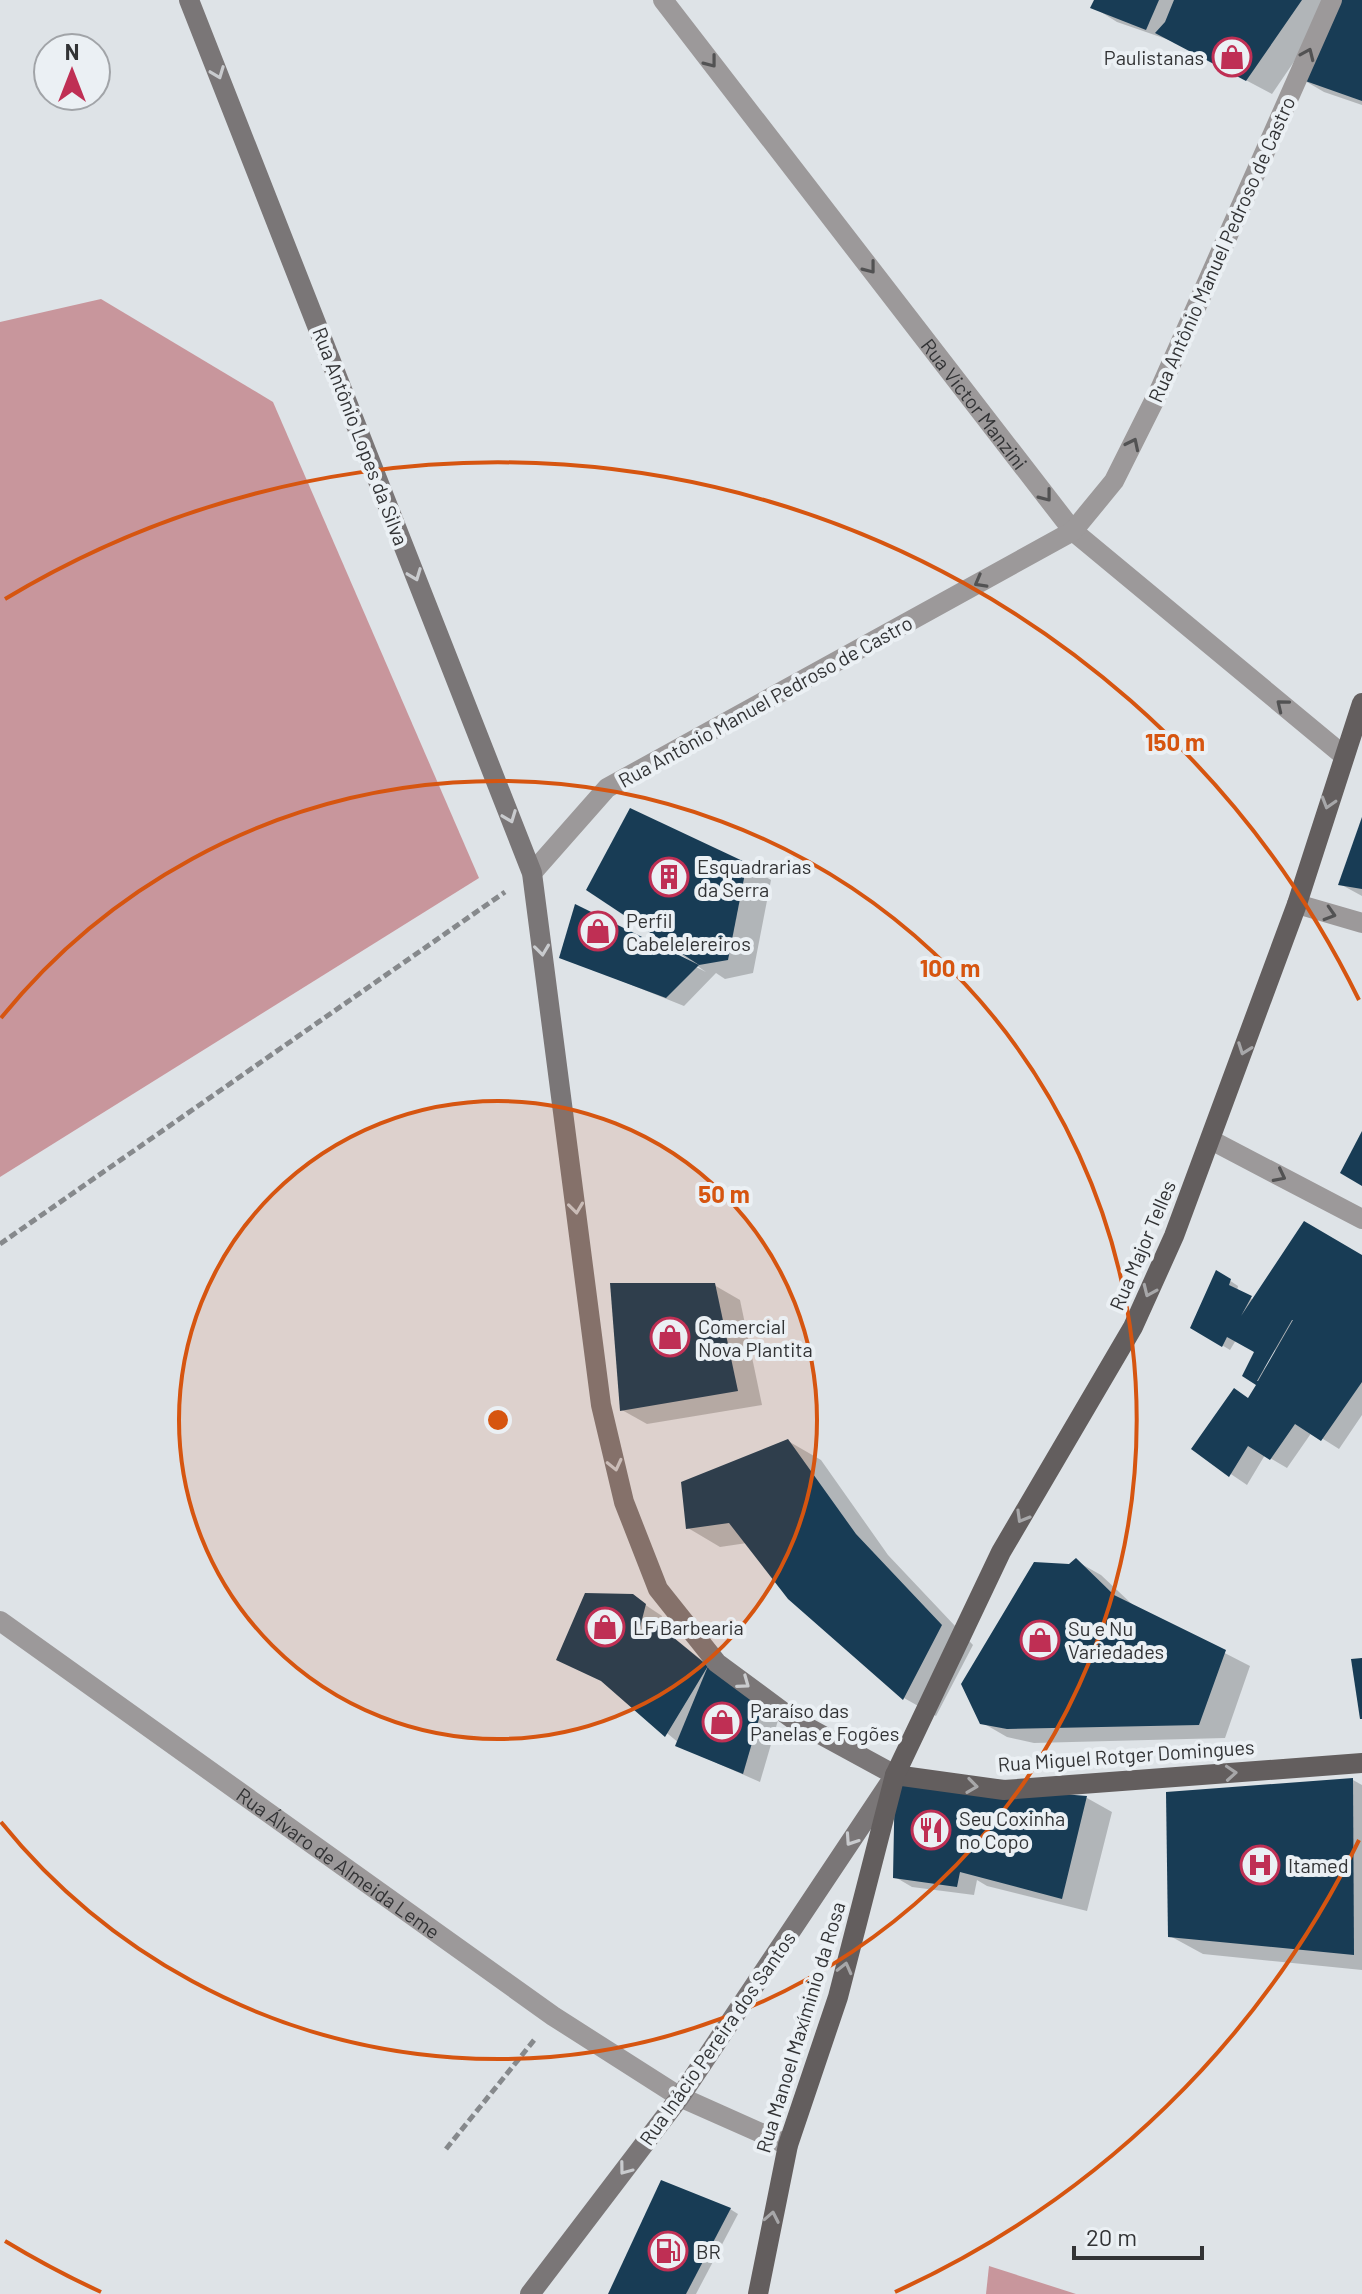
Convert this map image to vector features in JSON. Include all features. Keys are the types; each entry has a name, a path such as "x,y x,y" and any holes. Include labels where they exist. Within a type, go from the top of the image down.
{"main road":[{"name":"Rua Antônio Lopes da Silva","path":"189,0 532,873"},
{"name":"Rua Major Telles","path":"895,1775 1001,1552 1133,1327 1174,1236 1297,904 1362,703"},
{"path":"532,873 601,1405 624,1502 658,1589 717,1663 794,1720 895,1775"},
{"name":"Rua Miguel Rotger Domingues","path":"895,1775 1004,1790 1362,1763"},
{"name":"Rua Inácio Pereira dos Santos","path":"530,2294 680,2097 895,1775"},
{"name":"Rua Manoel Maxíminio da Rosa","path":"758,2294 788,2145 838,1997 895,1775"}],"street":[{"name":"Rua Victor Manzini","path":"663,0 1073,531 1343,755"},
{"name":"Rua Antônio Manuel Pedroso de Castro","path":"532,873 607,788 1073,531 1114,481 1160,389 1332,0"},
{"path":"1297,904 1362,923"},
{"path":"1211,1140 1362,1219"},
{"name":"Rua Álvaro de Almeida Leme","path":"0,1621 553,2016 680,2097 788,2145"}],"path":[{"path":"0,1244 532,873"},
{"path":"446,2149 553,2016"}],"shaded area":[{"path":"101,299 273,402 479,878 0,1177 0,322"},
{"path":"989,2266 1076,2294 986,2294"}],"building":[{"path":"1094,0 1159,0 1146,30 1090,8"},
{"name":"Paulistanas","path":"1174,0 1302,0 1246,81 1155,33 1165,22"},
{"path":"1340,0 1362,0 1362,101 1297,78"},
{"name":"Esquadrarias da Serra","path":"630,808 747,863 728,960 699,965 586,890"},
{"path":"1362,817 1362,889 1338,885"},
{"name":"Perfil Cabelelereiros","path":"575,904 699,965 666,998 559,958"},
{"path":"1362,1131 1362,1186 1340,1173"},
{"path":"1304,1221 1362,1255 1362,1382 1321,1441 1295,1424 1270,1460 1248,1446 1229,1477 1191,1449 1234,1388 1248,1398 1256,1385 1242,1376 1254,1352 1227,1337 1222,1347 1190,1328 1216,1270 1231,1279 1229,1285 1252,1296 1241,1316","holes":["1292,1320 1258,1381 1257,1381"]},
{"name":"Comercial Nova Plantita","path":"610,1283 715,1283 738,1391 620,1411"},
{"path":"788,1439 856,1534 942,1625 903,1700 788,1599 729,1523 686,1529 681,1482"},
{"path":"1076,1558 1114,1595 1226,1650 1199,1725 1007,1729 980,1724 961,1684 1034,1562 1069,1564"},
{"path":"585,1593 633,1594 646,1604 638,1635 651,1619 708,1666 665,1737 601,1681 556,1660"},
{"path":"1362,1658 1362,1719 1360,1719 1351,1659"},
{"name":"Paraíso das Panelas e Fogões","path":"708,1666 765,1698 743,1774 675,1746"},
{"path":"895,1775 975,1787 1087,1796 1062,1899 960,1872 957,1887 893,1878"},
{"name":"Itamed","path":"1353,1778 1354,1955 1168,1937 1166,1792"},
{"name":"BR","path":"661,2180 731,2208 686,2294 608,2294"}],"place":[{"name":"Paulistanas","path":"1232,57"},
{"name":"Esquadrarias da Serra","path":"669,877"},
{"name":"Perfil Cabelelereiros","path":"598,931"},
{"name":"Comercial Nova Plantita","path":"670,1337"},
{"name":"LF Barbearia","path":"605,1627"},
{"name":"Su e Nu Variedades","path":"1040,1640"},
{"name":"Paraíso das Panelas e Fogões","path":"722,1722"},
{"name":"Seu Coxinha no Copo","path":"931,1830"},
{"name":"Itamed","path":"1260,1865"},
{"name":"BR","path":"668,2251"}]}
